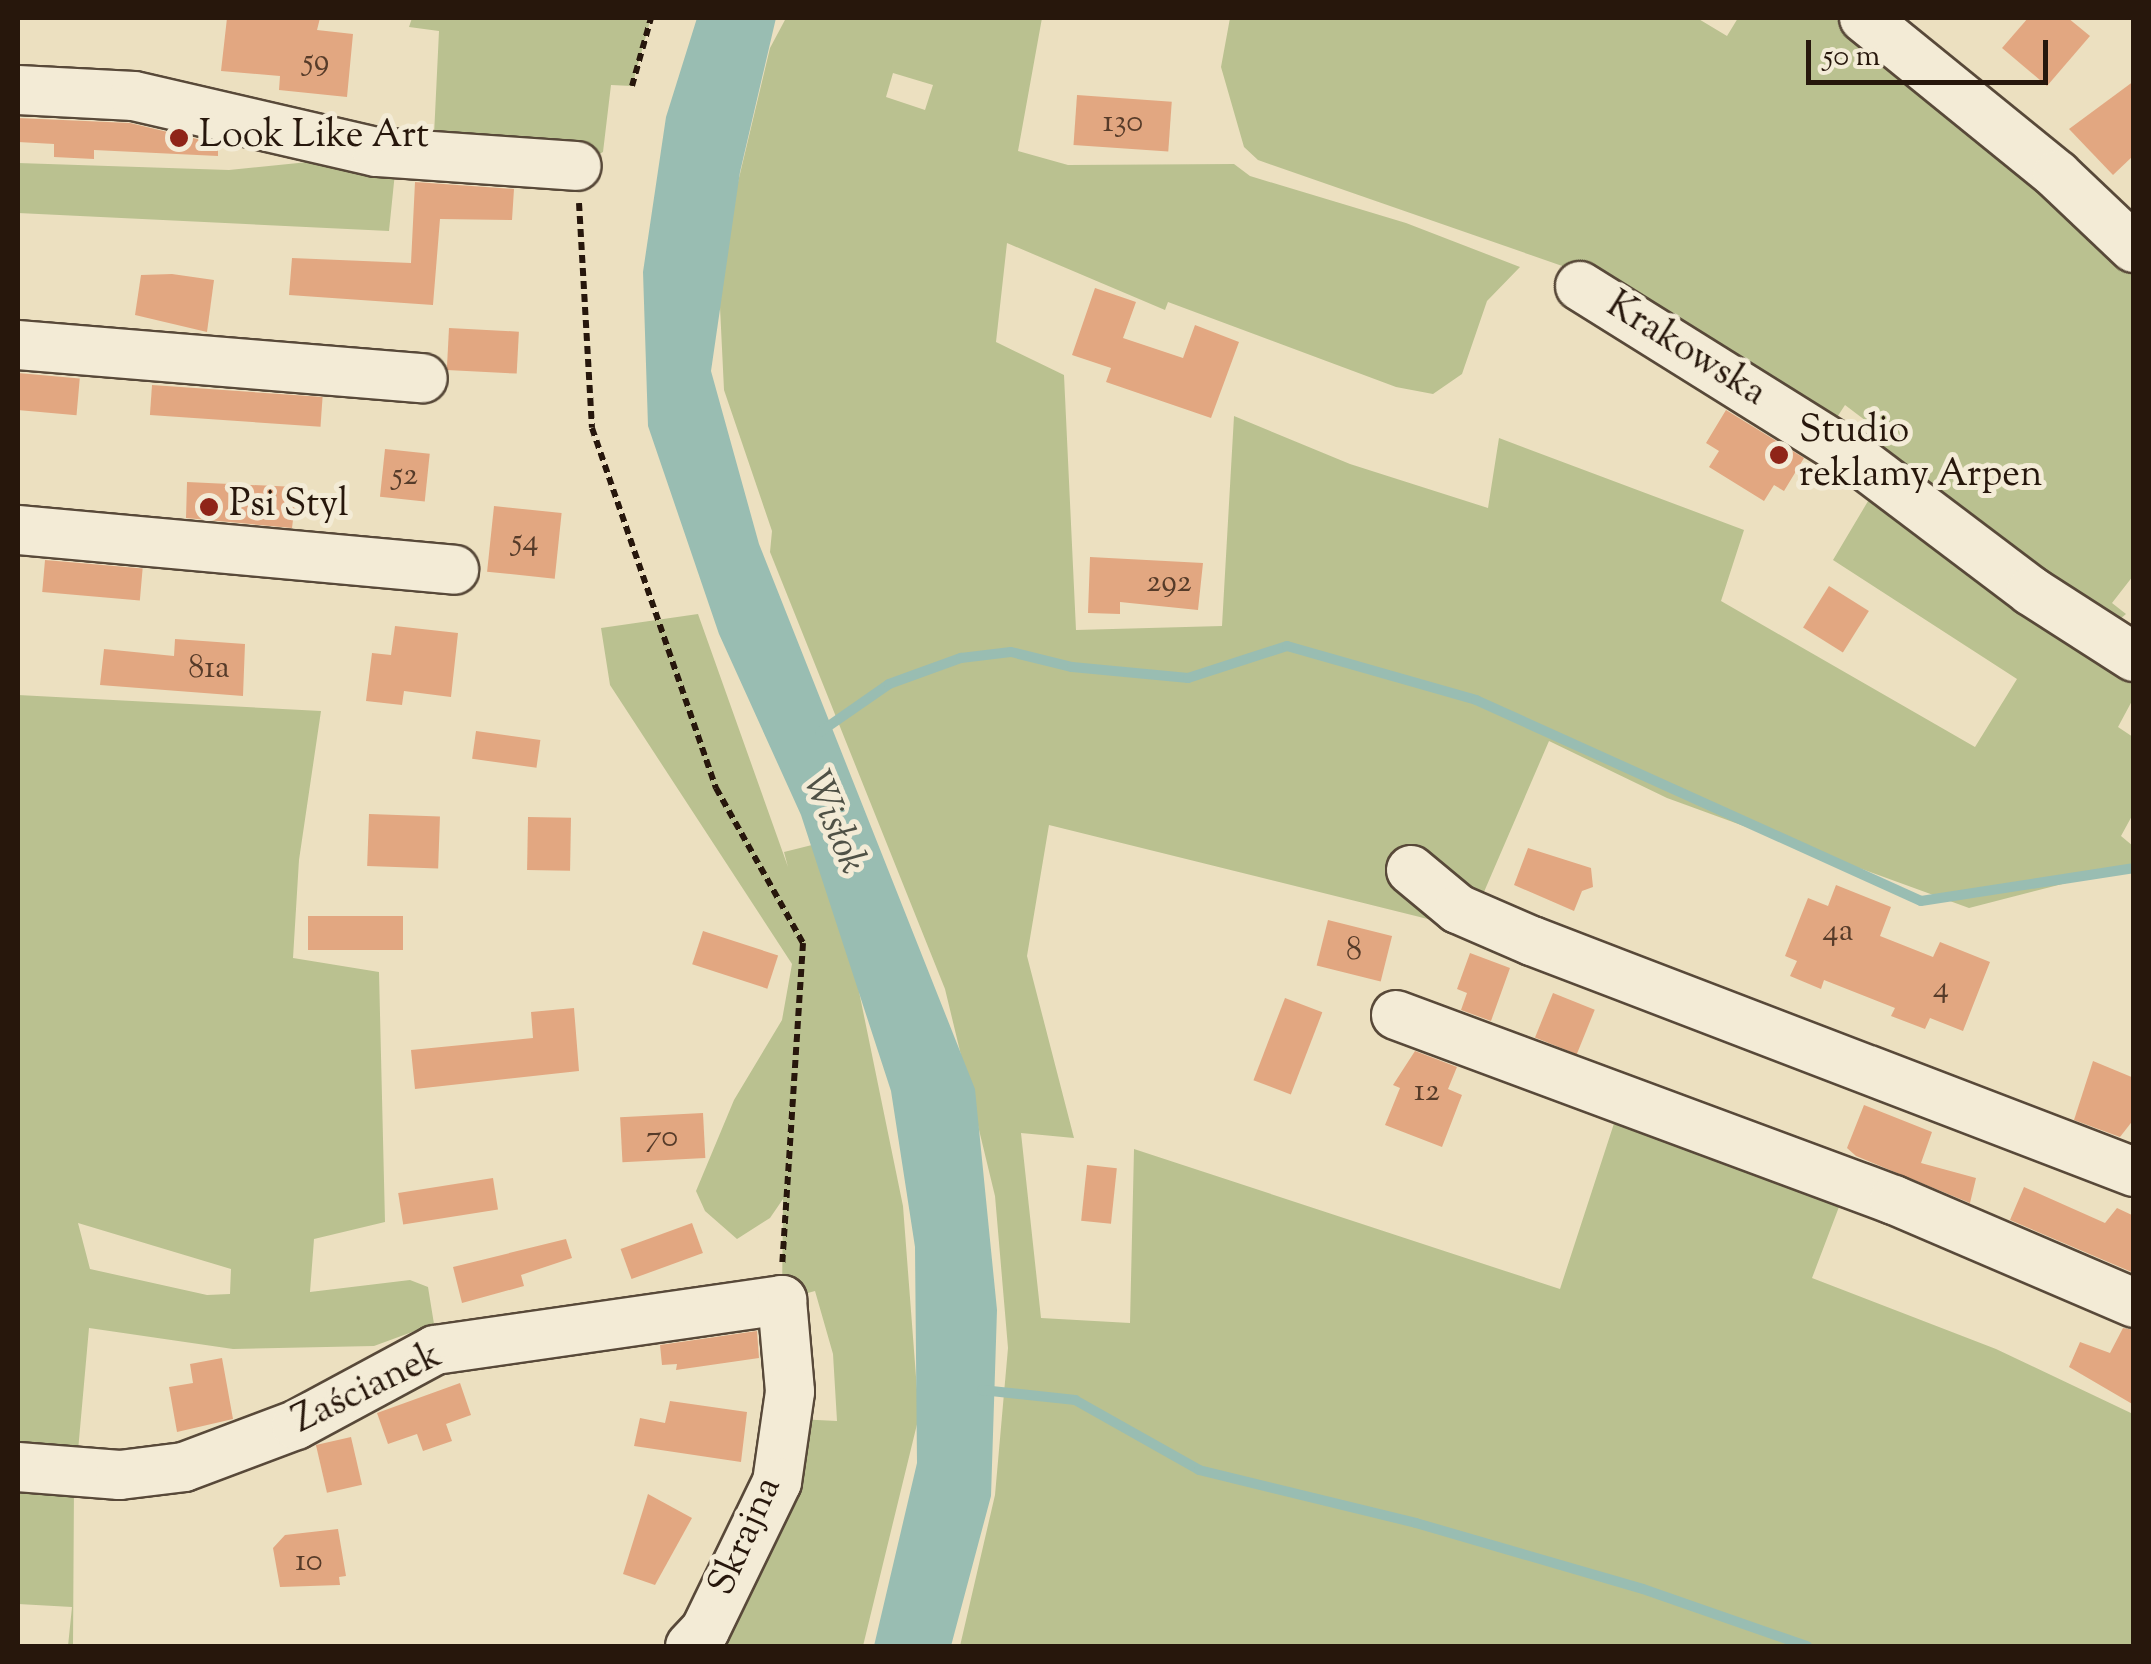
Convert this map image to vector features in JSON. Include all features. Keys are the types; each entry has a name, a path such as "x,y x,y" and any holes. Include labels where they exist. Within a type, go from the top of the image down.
{"street":[{"path":"1864,18 2057,175 2134,248"},
{"path":"18,90 134,96 377,152 577,166"},
{"name":"Krakowska","path":"1580,286 1854,458 2031,591 2134,657"},
{"path":"18,346 422,378"},
{"path":"18,530 454,570"},
{"path":"1412,870 1458,910 1532,942 2134,1172"},
{"path":"1396,1015 1894,1200 2134,1302"},
{"path":"1813,1069 2134,1192"},
{"name":"Zaścianek","path":"18,1466 120,1476 184,1467 296,1425 435,1350 782,1300"},
{"name":"Skrajna","path":"690,1646 705,1630 777,1482 790,1392 782,1300"}],"path":[{"path":"632,86 651,18"},
{"path":"577,166 592,428 716,788 803,942 783,1171 782,1300"}],"green space":[{"path":"412,18 651,18 632,86 611,85 603,152 577,166 433,156 439,31 409,27"},
{"path":"786,18 1042,18 1018,151 1068,165 1234,164 1250,176 1406,223 1520,267 1487,301 1462,374 1433,394 1396,387 1168,302 1165,310 1007,243 996,342 1064,375 1076,630 1222,626 1234,416 1350,464 1488,508 1499,438 1744,530 1721,601 1975,747 2017,679 1833,560 1877,486 2133,669 2133,699 2118,727 2133,737 2133,814 2121,836 2133,846 2133,866 1969,908 1667,798 1549,741 1468,929 1049,825 1027,956 1074,1138 1021,1133 1041,1318 1130,1323 1134,1149 1560,1289 1620,1105 1845,1191 1812,1278 1996,1349 2133,1414 2133,1646 960,1646 995,1495 1008,1348 995,1196 945,989 770,552 772,531 724,390 718,266 770,48","holes":["893,73 933,85 925,110 886,97"]},
{"path":"1230,18 1697,18 1727,36 1738,18 1850,18 2133,263 2133,576 2112,603 2126,614 2114,624 1866,446 1878,430 1845,405 1832,425 1568,268 1258,160 1244,147 1221,67"},
{"path":"397,153 389,231 18,213 18,163 229,170"},
{"path":"698,614 788,867 784,852 812,845 847,933 903,1206 919,1416 863,1646 698,1646 797,1419 837,1421 833,1354 815,1291 782,1300 783,1199 770,1218 737,1239 705,1211 696,1191 734,1100 782,1020 792,964 610,685 601,628"},
{"path":"18,695 321,711 299,860 293,958 379,972 385,1222 314,1239 310,1292 410,1280 428,1287 434,1324 374,1346 233,1349 89,1328 77,1462 18,1457","holes":["78,1223 231,1269 230,1294 207,1295 90,1269"]},
{"path":"18,1476 74,1487 73,1646 68,1646 72,1607 18,1604"}],"water":[{"name":"Wisłok","path":"697,18 776,18 740,172 711,371 759,544 975,1089 997,1310 991,1496 951,1646 874,1646 917,1463 915,1247 891,1091 801,815 719,634 648,426 643,272 666,117"}],"building":[{"path":"227,18 320,18 317,30 353,34 347,97 279,90 280,76 221,71"},
{"path":"2028,18 2068,18 2090,36 2047,86 2002,48"},
{"path":"2134,81 2134,155 2113,175 2069,129"},
{"path":"1077,95 1172,102 1168,152 1074,145"},
{"path":"18,118 130,123 218,144 218,156 94,150 94,159 54,157 54,144 18,142"},
{"path":"415,182 514,189 512,220 440,219 433,305 289,295 292,258 411,263"},
{"path":"172,274 214,280 207,332 135,315 141,275"},
{"path":"1095,288 1136,302 1123,338 1183,358 1195,325 1239,342 1211,418 1106,382 1111,368 1072,355"},
{"path":"449,328 519,332 517,374 447,370"},
{"path":"18,373 80,378 77,415 18,410"},
{"path":"152,385 323,397 320,427 150,415"},
{"path":"1726,410 1804,458 1784,491 1774,485 1764,501 1709,467 1719,451 1706,443"},
{"path":"385,449 430,454 425,501 380,497"},
{"path":"187,482 297,487 292,528 186,518"},
{"path":"494,506 562,513 555,579 487,572"},
{"path":"1090,557 1203,563 1198,610 1120,602 1120,614 1088,613"},
{"path":"45,560 143,569 140,600 42,592"},
{"path":"1829,586 1869,611 1843,652 1803,628"},
{"path":"395,626 458,633 451,697 404,691 402,705 366,701 372,653 391,655"},
{"path":"175,639 245,644 243,696 100,685 104,649 174,656"},
{"path":"476,731 540,740 536,768 472,759"},
{"path":"369,814 440,816 438,868 367,866"},
{"path":"528,817 571,818 570,871 527,870"},
{"path":"1528,848 1591,868 1593,887 1582,891 1574,911 1514,885"},
{"path":"1836,885 1891,907 1880,936 1933,957 1940,942 1990,962 1963,1031 1930,1018 1925,1029 1891,1016 1895,1008 1824,980 1821,989 1790,976 1797,961 1785,956 1808,898 1828,906"},
{"path":"308,916 403,916 403,950 308,950"},
{"path":"1328,920 1392,936 1381,982 1317,966"},
{"path":"703,931 778,955 767,989 692,964"},
{"path":"1470,953 1510,968 1491,1021 1461,1010 1467,993 1457,989"},
{"path":"1553,993 1595,1010 1577,1054 1535,1038"},
{"path":"1285,998 1322,1012 1291,1094 1253,1080"},
{"path":"574,1008 579,1071 415,1089 411,1050 533,1038 531,1012"},
{"path":"1415,1051 1457,1067 1448,1089 1462,1095 1442,1147 1385,1125 1400,1088 1393,1085"},
{"path":"2093,1061 2134,1078 2134,1119 2120,1137 2074,1120"},
{"path":"1864,1105 1932,1132 1921,1163 1976,1178 1970,1203 1856,1156 1847,1148"},
{"path":"703,1113 705,1158 622,1162 620,1117"},
{"path":"1087,1165 1117,1168 1111,1224 1081,1221"},
{"path":"493,1178 498,1210 403,1225 398,1193"},
{"path":"2024,1187 2105,1223 2117,1208 2134,1216 2134,1273 2010,1220"},
{"path":"692,1223 703,1253 632,1279 621,1249"},
{"path":"566,1239 572,1258 521,1275 524,1286 462,1303 453,1267"},
{"path":"2123,1328 2134,1330 2134,1405 2069,1367 2080,1342 2110,1353"},
{"path":"757,1331 759,1358 676,1370 677,1364 662,1365 660,1345"},
{"path":"222,1358 233,1419 177,1432 169,1387 193,1383 190,1364"},
{"path":"460,1383 471,1415 446,1424 452,1441 423,1451 417,1434 388,1444 377,1413"},
{"path":"670,1401 747,1412 741,1462 634,1446 640,1418 665,1423"},
{"path":"351,1437 362,1485 327,1493 316,1445"},
{"path":"648,1494 692,1518 655,1585 623,1574"},
{"path":"338,1529 346,1576 339,1577 340,1585 280,1587 273,1548 285,1535"}],"waterway":[{"path":"820,732 889,684 961,658 1011,652 1072,667 1188,678 1287,646 1476,700 1921,901 2134,868"},
{"path":"982,1390 1075,1400 1199,1470 1416,1523 1643,1589 1807,1646"}],"place":[{"name":"Look Like Art","path":"179,138"},
{"name":"Studio reklamy Arpen","path":"1779,455"},
{"name":"Psi Styl","path":"209,507"}]}
